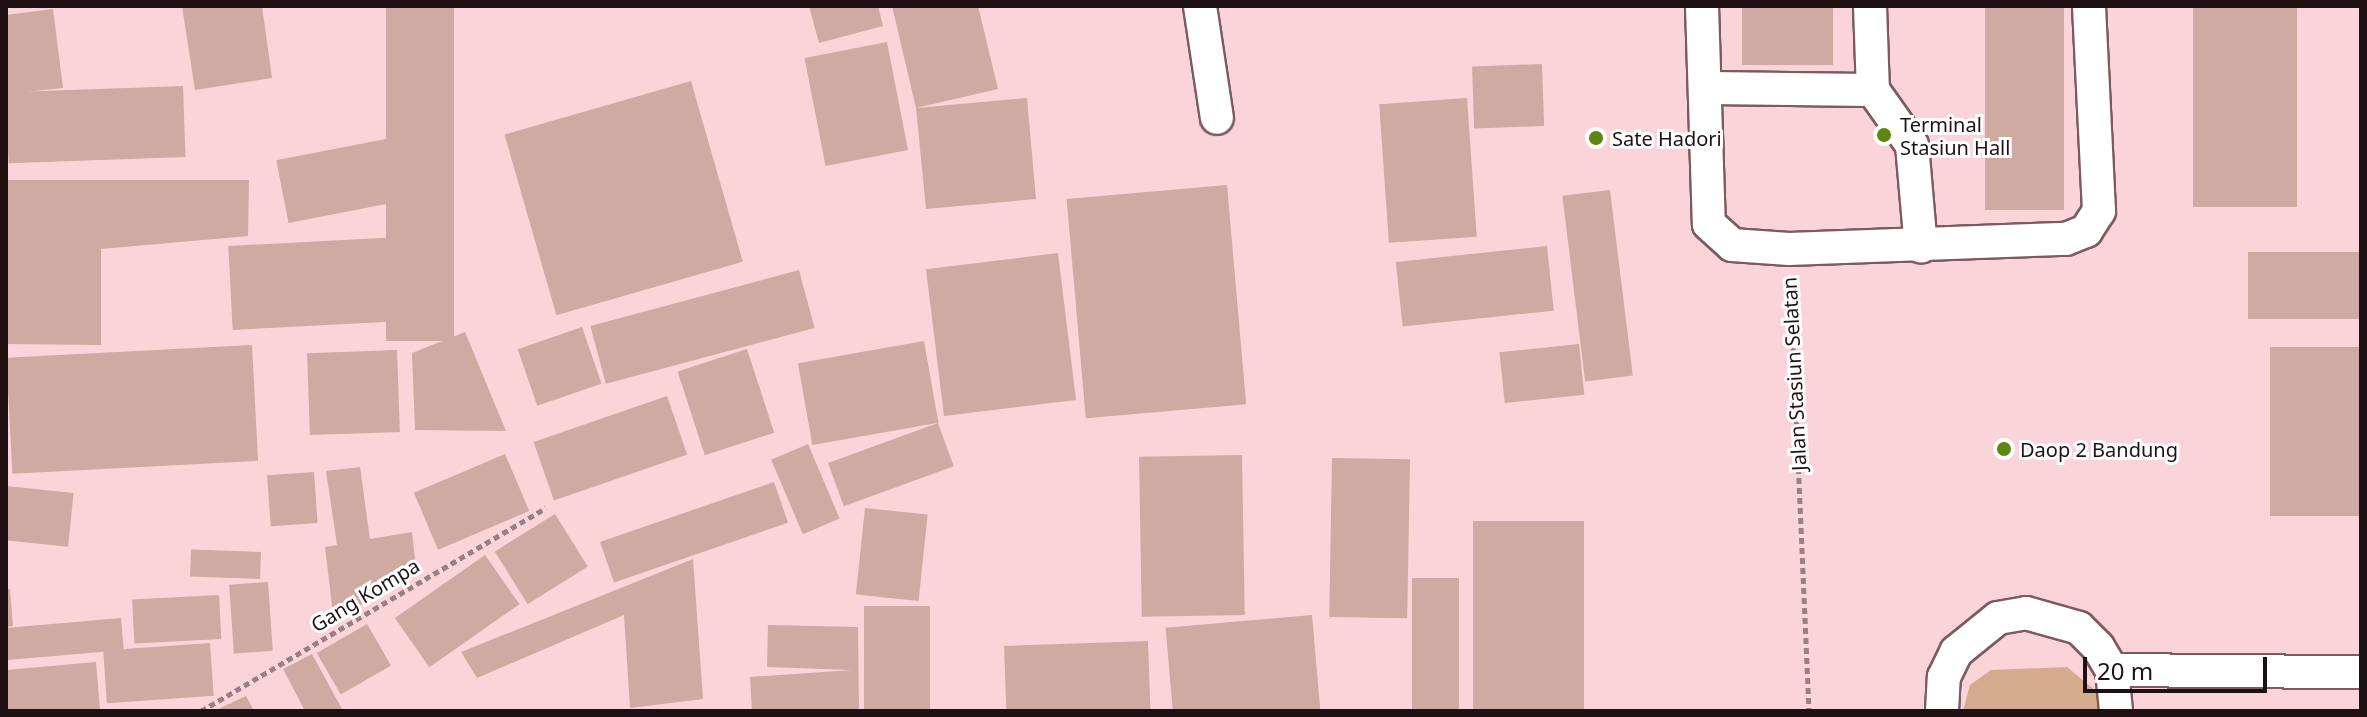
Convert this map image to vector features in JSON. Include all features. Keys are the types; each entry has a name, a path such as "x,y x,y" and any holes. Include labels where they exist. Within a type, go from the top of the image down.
{"lane":[{"path":"1200,6 1217,118"},
{"name":"Jalan Stasiun Selatan","path":"1702,6 1709,224 1732,245 1789,249"},
{"path":"1870,6 1873,90 1912,145 1921,247"},
{"path":"1789,249 1921,247 2066,239 2086,231 2099,211 2089,6"},
{"path":"1706,88 1873,90"},
{"path":"1942,711 1944,677 1956,652 1998,618 2053,616 2079,628 2112,670 2116,711"},
{"path":"2112,670 2361,672"}],"path":[{"name":"Jalan Stasiun Selatan","path":"1789,249 1809,711"},
{"name":"Gang Kompa","path":"201,711 546,508"}],"shaded area":[{"path":"2067,667 2096,691 2099,711 1963,711 1970,685 1991,670"}],"building":[{"path":"182,6 262,6 272,78 195,90"},
{"path":"386,6 454,6 454,341 386,341"},
{"path":"809,6 878,6 883,26 819,43"},
{"path":"892,6 978,6 998,89 916,108"},
{"path":"1742,6 1833,6 1833,65 1742,65"},
{"path":"1985,6 2064,6 2064,210 1985,210"},
{"path":"2193,6 2297,6 2297,207 2193,207"},
{"path":"53,9 63,88 6,94 6,15"},
{"path":"887,42 908,150 826,166 805,58"},
{"path":"1542,64 1544,126 1474,128 1472,66"},
{"path":"691,81 743,262 556,315 505,134"},
{"path":"183,86 185,157 9,163 6,92"},
{"path":"1027,98 1036,199 926,209 916,108"},
{"path":"1467,98 1477,237 1389,243 1379,104"},
{"path":"401,136 413,199 289,223 276,160"},
{"path":"6,180 249,180 248,236 101,249 101,345 6,344"},
{"path":"1227,185 1246,404 1086,418 1067,199"},
{"path":"1610,190 1633,376 1585,381 1562,196"},
{"path":"438,235 442,319 233,330 228,246"},
{"path":"1547,246 1554,311 1403,327 1396,262"},
{"path":"2248,252 2361,252 2361,319 2248,319"},
{"path":"1058,253 1076,400 944,416 926,269"},
{"path":"799,270 815,328 606,384 590,326"},
{"path":"582,327 602,384 537,406 518,349"},
{"path":"465,332 506,431 415,430 412,353"},
{"path":"924,341 938,423 812,445 798,363"},
{"path":"1579,344 1584,395 1505,403 1499,352"},
{"path":"252,345 258,461 12,474 6,358"},
{"path":"2270,347 2361,347 2361,516 2270,516"},
{"path":"747,349 774,433 705,455 678,372"},
{"path":"397,350 400,432 310,435 307,353"},
{"path":"667,396 687,455 554,501 534,442"},
{"path":"938,423 954,466 844,506 828,463"},
{"path":"808,444 840,519 803,534 771,460"},
{"path":"505,454 529,511 438,550 414,493"},
{"path":"1242,455 1245,615 1142,617 1139,457"},
{"path":"1332,458 1410,459 1407,618 1329,617"},
{"path":"360,467 370,539 412,532 416,569 334,622 325,547 337,545 326,471"},
{"path":"314,472 318,523 271,526 267,475"},
{"path":"774,482 788,523 614,583 600,542"},
{"path":"6,486 74,493 68,547 6,540"},
{"path":"865,508 928,515 919,601 856,595"},
{"path":"555,514 588,567 528,604 495,552"},
{"path":"1473,521 1584,521 1584,711 1473,711"},
{"path":"191,550 261,552 260,579 190,577"},
{"path":"485,555 519,604 429,667 395,618"},
{"path":"693,559 703,699 630,708 624,615 477,678 461,652"},
{"path":"1412,578 1459,578 1459,711 1412,711"},
{"path":"268,582 273,651 234,654 229,585"},
{"path":"10,589 13,626 6,627 6,590"},
{"path":"219,595 221,639 134,643 132,600"},
{"path":"864,606 930,606 930,710 864,710"},
{"path":"1312,615 1320,710 1173,711 1166,628"},
{"path":"121,618 124,650 8,660 6,628"},
{"path":"367,624 391,666 341,695 317,653"},
{"path":"768,625 858,627 859,711 752,711 750,677 852,670 767,667"},
{"path":"1148,641 1150,711 1006,711 1004,646"},
{"path":"210,643 214,696 107,703 103,650"},
{"path":"312,654 343,711 305,711 283,669"},
{"path":"96,662 100,709 6,711 6,670"},
{"path":"246,696 254,711 214,711"}],"place":[{"name":"Terminal Stasiun Hall","path":"1884,135"},
{"name":"Sate Hadori","path":"1596,138"},
{"name":"Daop 2 Bandung","path":"2004,449"}]}
